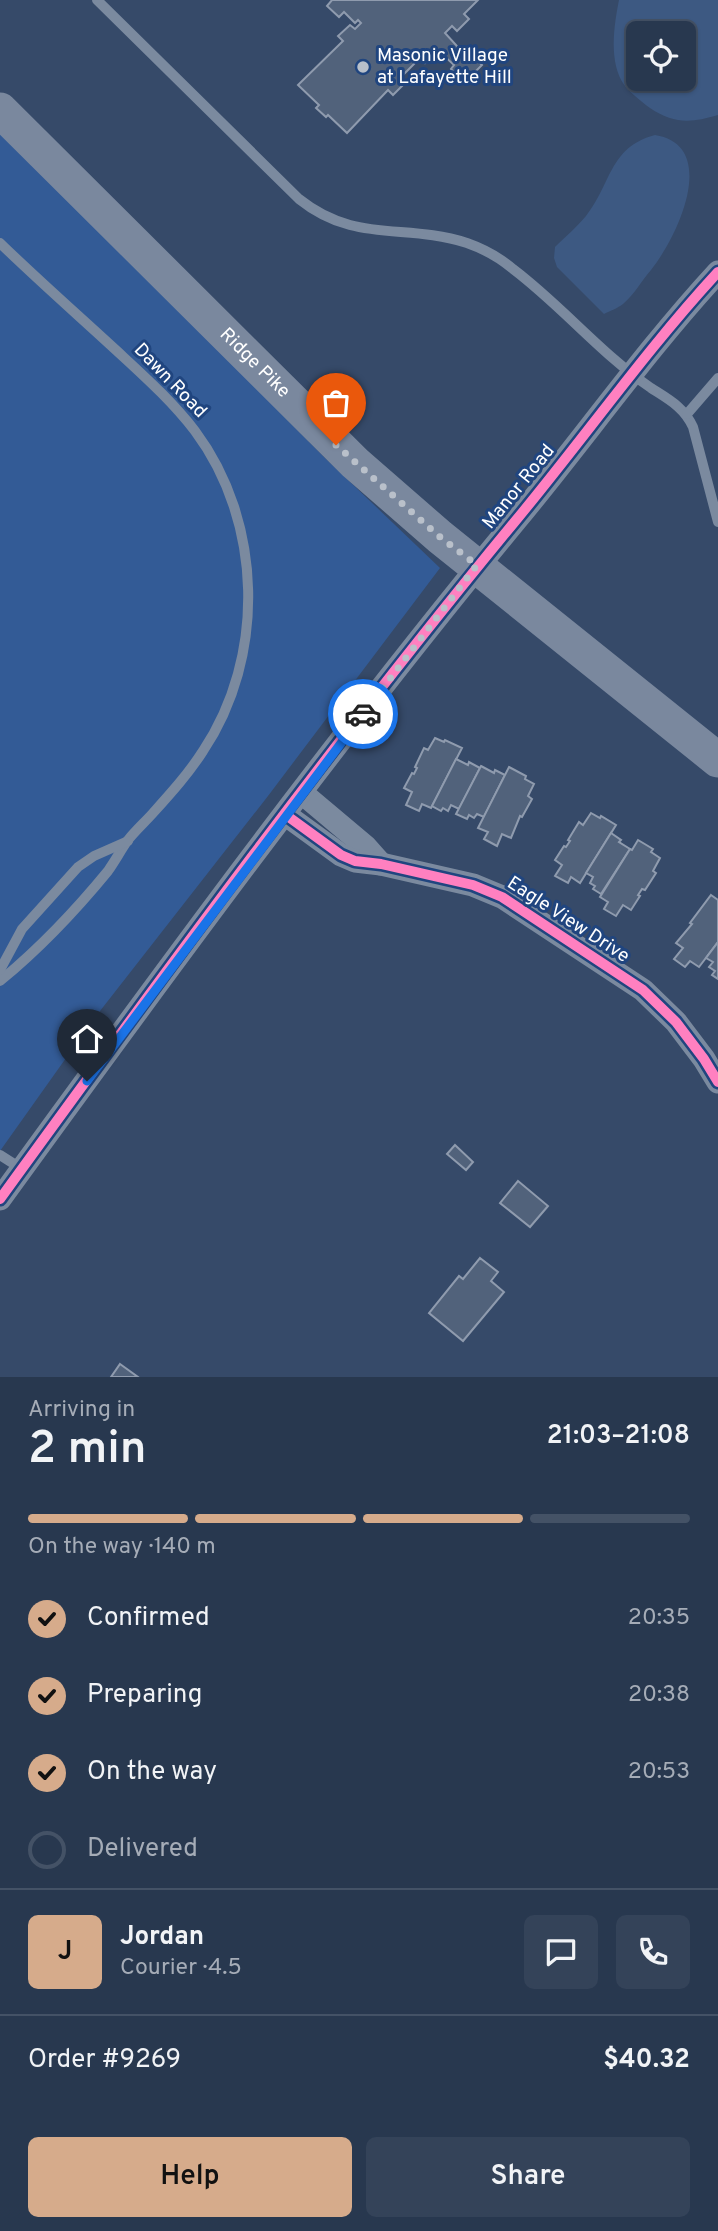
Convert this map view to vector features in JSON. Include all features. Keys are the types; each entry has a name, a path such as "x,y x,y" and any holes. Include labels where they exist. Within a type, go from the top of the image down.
{"main road":[{"name":"Ridge Pike","path":"0,110 355,463 440,537 718,760"}],"street":[{"name":"Manor Road","path":"0,1199 302,793 477,565 518,518 631,374 718,272"},
{"path":"302,793 365,846 381,864"},
{"name":"Eagle View Drive","path":"286,815 341,855 355,861 381,864 473,885 513,904 643,990 676,1022 718,1082"}],"lane":[{"path":"97,0 313,211 360,229 435,235 485,251 515,270 597,346 687,414 699,446 718,522"},
{"name":"Dawn Road","path":"0,243 160,391 196,432 224,482 240,532 248,586 246,635 236,681 205,748 177,787 128,841 96,885 41,944 0,981"},
{"path":"687,414 718,379"},
{"name":"Dawn Road","path":"0,970 22,929 78,867 94,856 128,841"},
{"path":"0,1155 22,1169"}],"shaded area":[{"path":"619,0 718,0 718,115 691,121 667,117 650,108 630,91 696,91 696,21 626,21 626,87 616,66 614,32"},
{"path":"0,128 324,457 440,568 268,796 93,1020 0,1151"},
{"path":"655,135 674,142 685,155 689,172 688,192 682,213 662,254 623,304 604,314 557,267 555,247 586,216 613,168 628,148"}],"building":[{"name":"Masonic Village at Lafayette Hill","path":"332,0 478,0 464,14 469,19 457,31 452,26 445,33 465,55 468,51 482,65 464,83 451,69 454,65 440,52 436,52 425,63 420,58 400,78 405,83 393,95 388,90 347,133 316,108 319,105 298,85 343,41 338,36 350,25 355,29 361,23 358,20 355,23 344,12 339,17 327,6"},
{"path":"435,738 462,748 431,808 422,804 419,811 406,805 412,792 404,788 417,768 415,767 424,748 428,750"},
{"path":"456,759 480,768 459,809 451,805 448,811 443,808 441,811 432,806"},
{"path":"481,766 505,775 484,817 477,814 474,818 469,815 467,819 456,814"},
{"path":"509,767 526,776 525,779 534,784 528,796 532,799 522,817 520,816 511,838 502,834 497,846 484,839 488,832 478,828"},
{"path":"591,813 616,825 580,883 571,877 568,883 555,876 562,865 555,860 570,841 568,840 579,822 583,825"},
{"path":"611,833 630,849 601,894 593,889 595,886 590,883 593,877 586,873"},
{"path":"638,840 653,849 651,852 660,858 653,871 656,873 645,890 642,889 631,910 623,905 616,916 604,909 608,902 600,897"},
{"path":"711,895 718,900 718,942 699,967 690,961 685,967 674,959 683,948 676,943"},
{"path":"718,942 718,979 712,975 715,971 709,967 713,962 706,958"},
{"path":"455,1145 473,1162 466,1170 447,1154"},
{"path":"518,1181 548,1206 530,1227 500,1203"},
{"path":"480,1258 498,1272 491,1281 504,1292 463,1341 429,1313 459,1276 463,1279"},
{"path":"120,1364 138,1377 111,1377"}],"cycle path":[{"path":"0,1199 189,941 383,685 641,363 718,272"},
{"path":"286,815 341,855 355,861 381,864 473,885 502,897 643,990 676,1022 718,1082"}],"way so far":[{"path":"336,445 440,537 477,565 363,714"}],"place":[{"name":"Masonic Village at Lafayette Hill","path":"363,67"}],"route":[{"path":"87,1081 363,714"}]}
